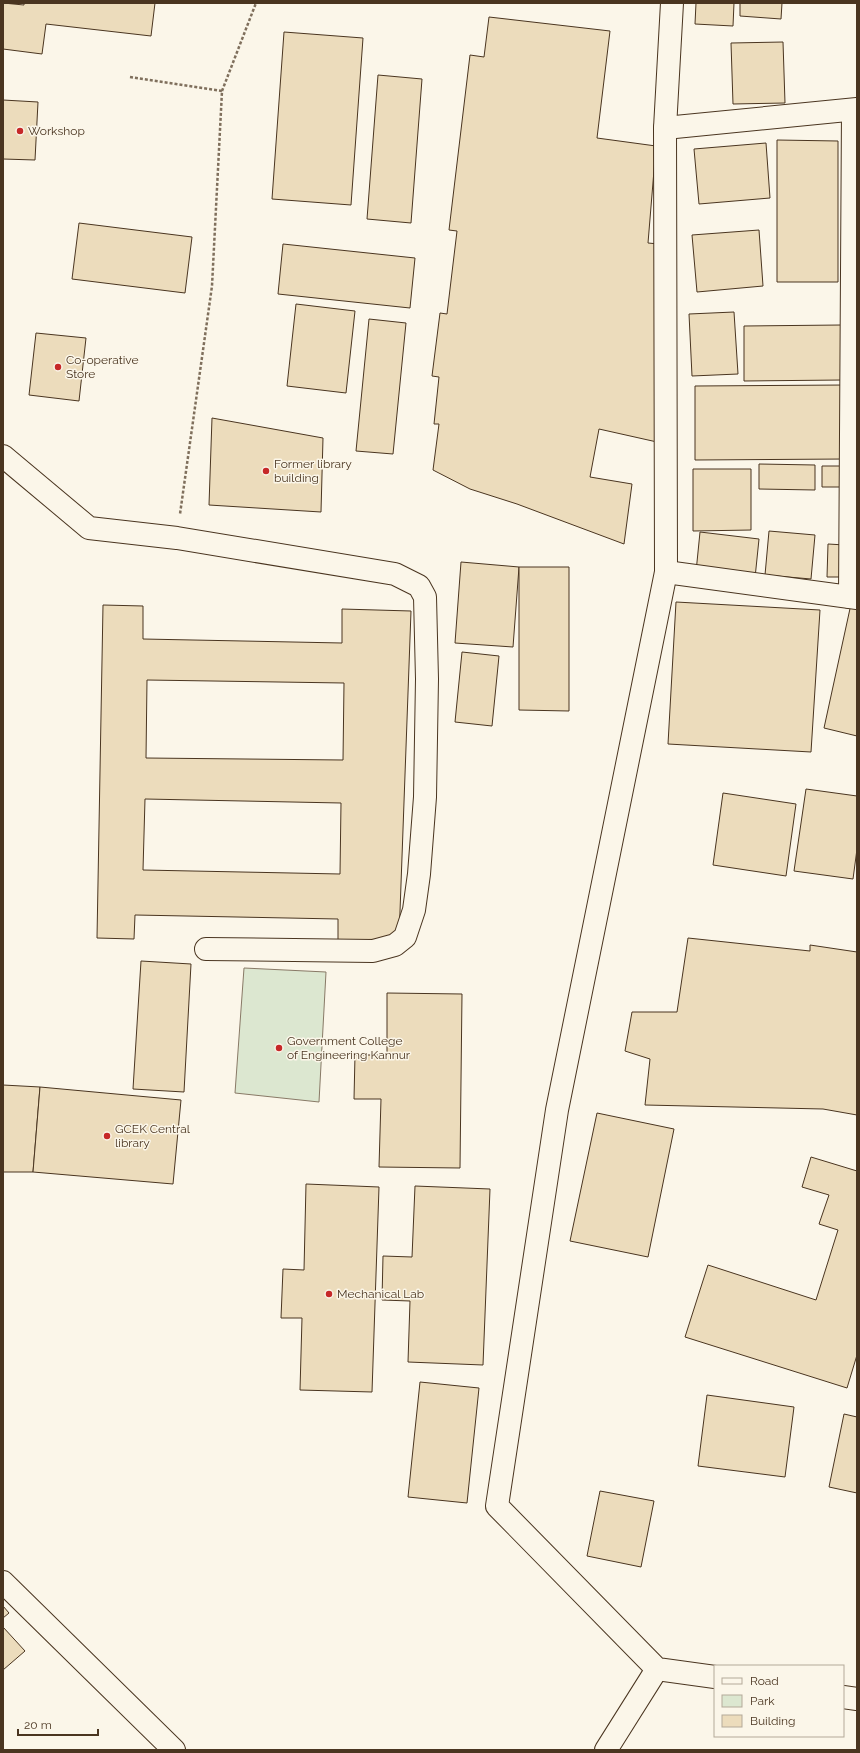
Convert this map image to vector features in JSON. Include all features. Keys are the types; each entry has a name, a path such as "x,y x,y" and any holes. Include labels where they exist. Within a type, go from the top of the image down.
{"street":[{"path":"672,3 665,128 666,572 557,1110 497,1506 657,1669 714,1677"},
{"path":"665,128 855,110 853,597 666,572"},
{"path":"3,456 89,528 177,538 395,574 419,586 425,597 427,679 425,797 414,910 405,937 395,945 373,951 206,949"},
{"path":"3,1582 174,1750"},
{"path":"606,1750 657,1669"},
{"path":"844,1697 857,1699"}],"path":[{"path":"177,538 212,286 222,91 256,3"},
{"path":"130,77 222,91"}],"green space":[{"path":"244,968 326,972 319,1102 235,1093"}],"building":[{"path":"3,3 24,5 24,3 155,3 151,36 46,24 42,54 3,49"},
{"path":"696,3 734,3 733,26 695,24"},
{"path":"740,3 782,3 781,19 740,16"},
{"path":"489,17 610,31 597,138 656,146 648,243 659,244 657,442 599,429 590,477 632,484 624,544 517,504 470,489 433,470 439,424 434,424 439,377 432,376 440,313 447,314 457,231 449,230 470,55 484,57"},
{"path":"284,32 363,38 351,205 272,199"},
{"path":"783,42 785,103 733,104 731,43"},
{"path":"378,75 422,79 411,223 367,219"},
{"name":"Workshop","path":"3,100 38,102 35,160 3,159"},
{"path":"777,140 838,141 838,282 777,282"},
{"path":"766,143 770,198 699,204 694,149"},
{"path":"79,223 192,237 185,293 72,279"},
{"path":"759,230 763,286 697,292 692,235"},
{"path":"283,244 415,258 410,308 278,294"},
{"path":"296,304 355,311 346,393 287,386"},
{"path":"734,312 738,374 692,376 689,314"},
{"path":"369,319 406,323 393,454 356,451"},
{"path":"841,325 842,380 744,381 744,326"},
{"name":"Co-operative Store","path":"36,333 86,338 79,401 29,395"},
{"path":"845,385 846,459 695,460 695,386"},
{"name":"Former library building","path":"212,418 323,438 321,512 209,505"},
{"path":"759,464 815,465 815,490 759,489"},
{"path":"822,466 846,466 845,487 822,487"},
{"path":"693,469 751,469 751,530 693,531"},
{"path":"769,531 815,535 811,579 765,575"},
{"path":"700,532 759,539 755,578 696,572"},
{"path":"828,544 845,545 843,577 827,577"},
{"path":"461,562 519,567 513,647 455,643"},
{"path":"519,567 569,567 569,711 519,710"},
{"path":"676,602 820,610 811,752 668,744"},
{"path":"851,604 857,605 857,736 824,728"},
{"path":"103,605 143,606 143,639 342,643 342,609 411,611 399,939 338,940 338,919 135,915 134,939 97,938","holes":["147,680 344,683 343,760 146,758","145,799 341,803 340,874 143,870"]},
{"path":"462,652 499,656 492,726 455,722"},
{"path":"806,789 857,796 857,849 853,879 794,871"},
{"path":"723,793 796,804 786,876 713,865"},
{"path":"688,938 810,951 810,945 857,952 857,1115 823,1109 645,1105 650,1059 625,1051 632,1012 677,1012"},
{"path":"141,961 191,964 184,1092 133,1089"},
{"path":"387,993 462,994 460,1168 379,1167 381,1099 354,1099 355,1055 387,1055"},
{"path":"3,1085 40,1087 33,1172 3,1172"},
{"name":"GCEK Central library","path":"40,1087 181,1100 173,1184 33,1172"},
{"path":"597,1113 674,1129 648,1257 570,1241"},
{"path":"811,1157 857,1171 857,1355 847,1388 685,1337 708,1265 816,1300 838,1230 819,1224 829,1195 802,1187"},
{"name":"Mechanical Lab","path":"306,1184 379,1187 372,1392 300,1390 302,1318 281,1318 283,1269 304,1270"},
{"name":"Mechanical Lab","path":"415,1186 490,1189 483,1365 408,1362 410,1301 382,1300 383,1256 412,1257"},
{"path":"420,1382 479,1388 467,1503 408,1497"},
{"path":"707,1395 794,1407 785,1477 698,1466"},
{"path":"844,1414 857,1417 857,1493 829,1487"},
{"path":"600,1491 654,1501 641,1567 587,1556"},
{"path":"3,1606 9,1613 3,1618"},
{"path":"3,1627 25,1651 3,1670"}],"place":[{"name":"Workshop","path":"20,131"},
{"name":"Co-operative Store","path":"58,367"},
{"name":"Former library building","path":"266,471"},
{"name":"Government College of Engineering Kannur","path":"279,1048"},
{"name":"GCEK Central library","path":"107,1136"},
{"name":"Mechanical Lab","path":"329,1294"}]}
